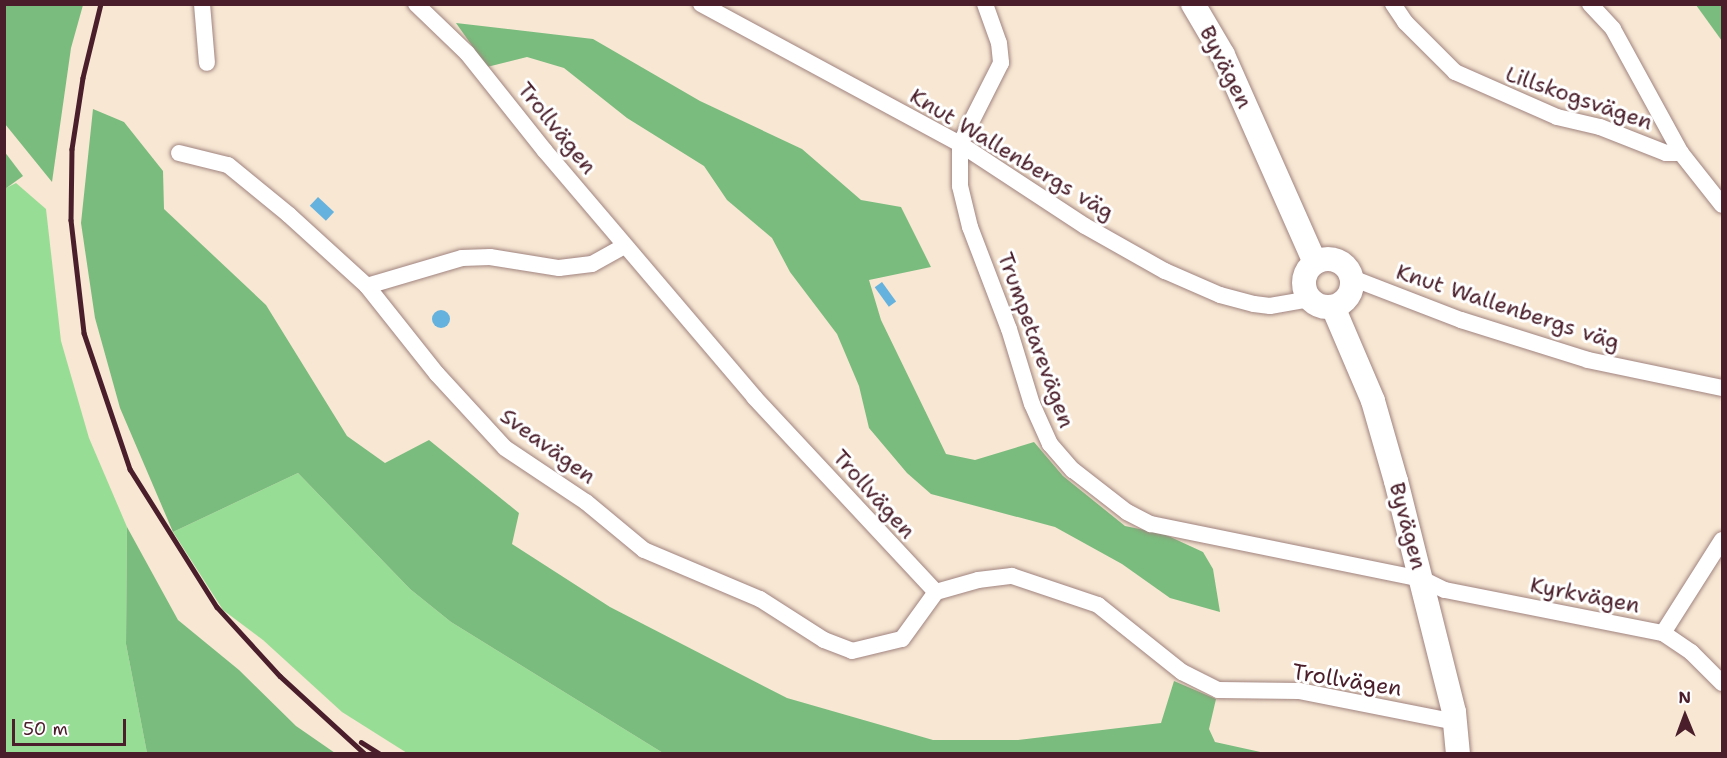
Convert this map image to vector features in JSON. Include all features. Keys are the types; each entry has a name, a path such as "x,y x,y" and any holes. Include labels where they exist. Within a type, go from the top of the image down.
{"street":[{"path":"202,4 207,63"},
{"name":"Trollvägen","path":"416,4 467,53 624,246 754,397 936,592 978,580 1012,576 1098,605 1182,672 1218,690 1299,691 1455,722"},
{"name":"Knut Wallenbergs väg","path":"701,4 960,144 1085,226 1165,271 1220,295 1254,304 1270,306 1309,298"},
{"name":"Trumpetarevägen","path":"986,4 999,43 1001,63 960,144 957,165 970,227 1009,329 1032,404 1050,444 1073,470 1127,512 1151,524 1422,579"},
{"name":"Byvägen","path":"1193,4 1223,55 1315,263"},
{"name":"Lillskogsvägen","path":"1393,4 1438,59 1489,90 1666,153 1681,153"},
{"path":"1590,4 1613,29 1681,153 1722,205"},
{"name":"Sveavägen","path":"179,153 228,165 367,286 437,374 505,448 586,502 644,550 760,599 824,640 852,651 902,639 936,592"},
{"path":"367,286 434,263 462,258 490,256 560,268 592,264 624,246"},
{"path":"1339,262 1352,278 1350,294 1333,307 1321,306 1309,298 1305,279 1315,263 1339,262"},
{"name":"Knut Wallenbergs väg","path":"1352,278 1461,320 1588,360 1722,388"},
{"name":"Byvägen","path":"1333,307 1373,401 1422,579 1455,722 1458,753"},
{"path":"1663,633 1722,540"},
{"name":"Kyrkvägen","path":"1422,579 1445,590 1663,633 1691,652 1722,683"}],"green space":[{"path":"4,5 83,5 71,48 52,182 5,124"},
{"path":"1696,5 1722,5 1722,41"},
{"path":"456,23 593,39 700,101 802,149 861,200 901,207 931,267 869,280 881,320 946,454 975,460 1034,442 1063,476 1125,526 1164,534 1203,552 1213,569 1220,612 1170,598 1122,564 1055,527 931,494 907,473 869,428 859,386 837,334 790,272 772,238 727,200 704,166 627,118 564,68 527,57 487,67"},
{"path":"93,109 124,122 163,171 164,209 266,305 347,436 385,463 429,440 519,513 512,544 610,607 787,698 933,740 1018,740 1161,723 1174,681 1216,699 1209,729 1215,742 1265,753 663,753 451,622 410,589 298,473 173,532 120,408 95,318 81,223"},
{"path":"4,151 23,176 5,189 4,189"},
{"path":"16,183 46,209 61,341 89,438 127,527 126,644 147,753 5,753 4,189"},
{"path":"298,473 410,589 451,622 663,753 407,753 342,712 263,640 223,610 173,532"},
{"path":"127,527 178,620 239,670 296,726 335,753 147,753 126,644"}],"water":[{"path":"318,197 334,212 326,221 310,206"},
{"path":"882,282 896,301 889,307 875,287"},
{"path":"441,310 447,313 450,319 447,325 441,328 435,325 432,319 435,313"}],"railway":[{"path":"101,4 83,78 72,149 71,220 84,333 130,469 217,607 280,676 365,754"},
{"path":"361,742 380,754"}]}
